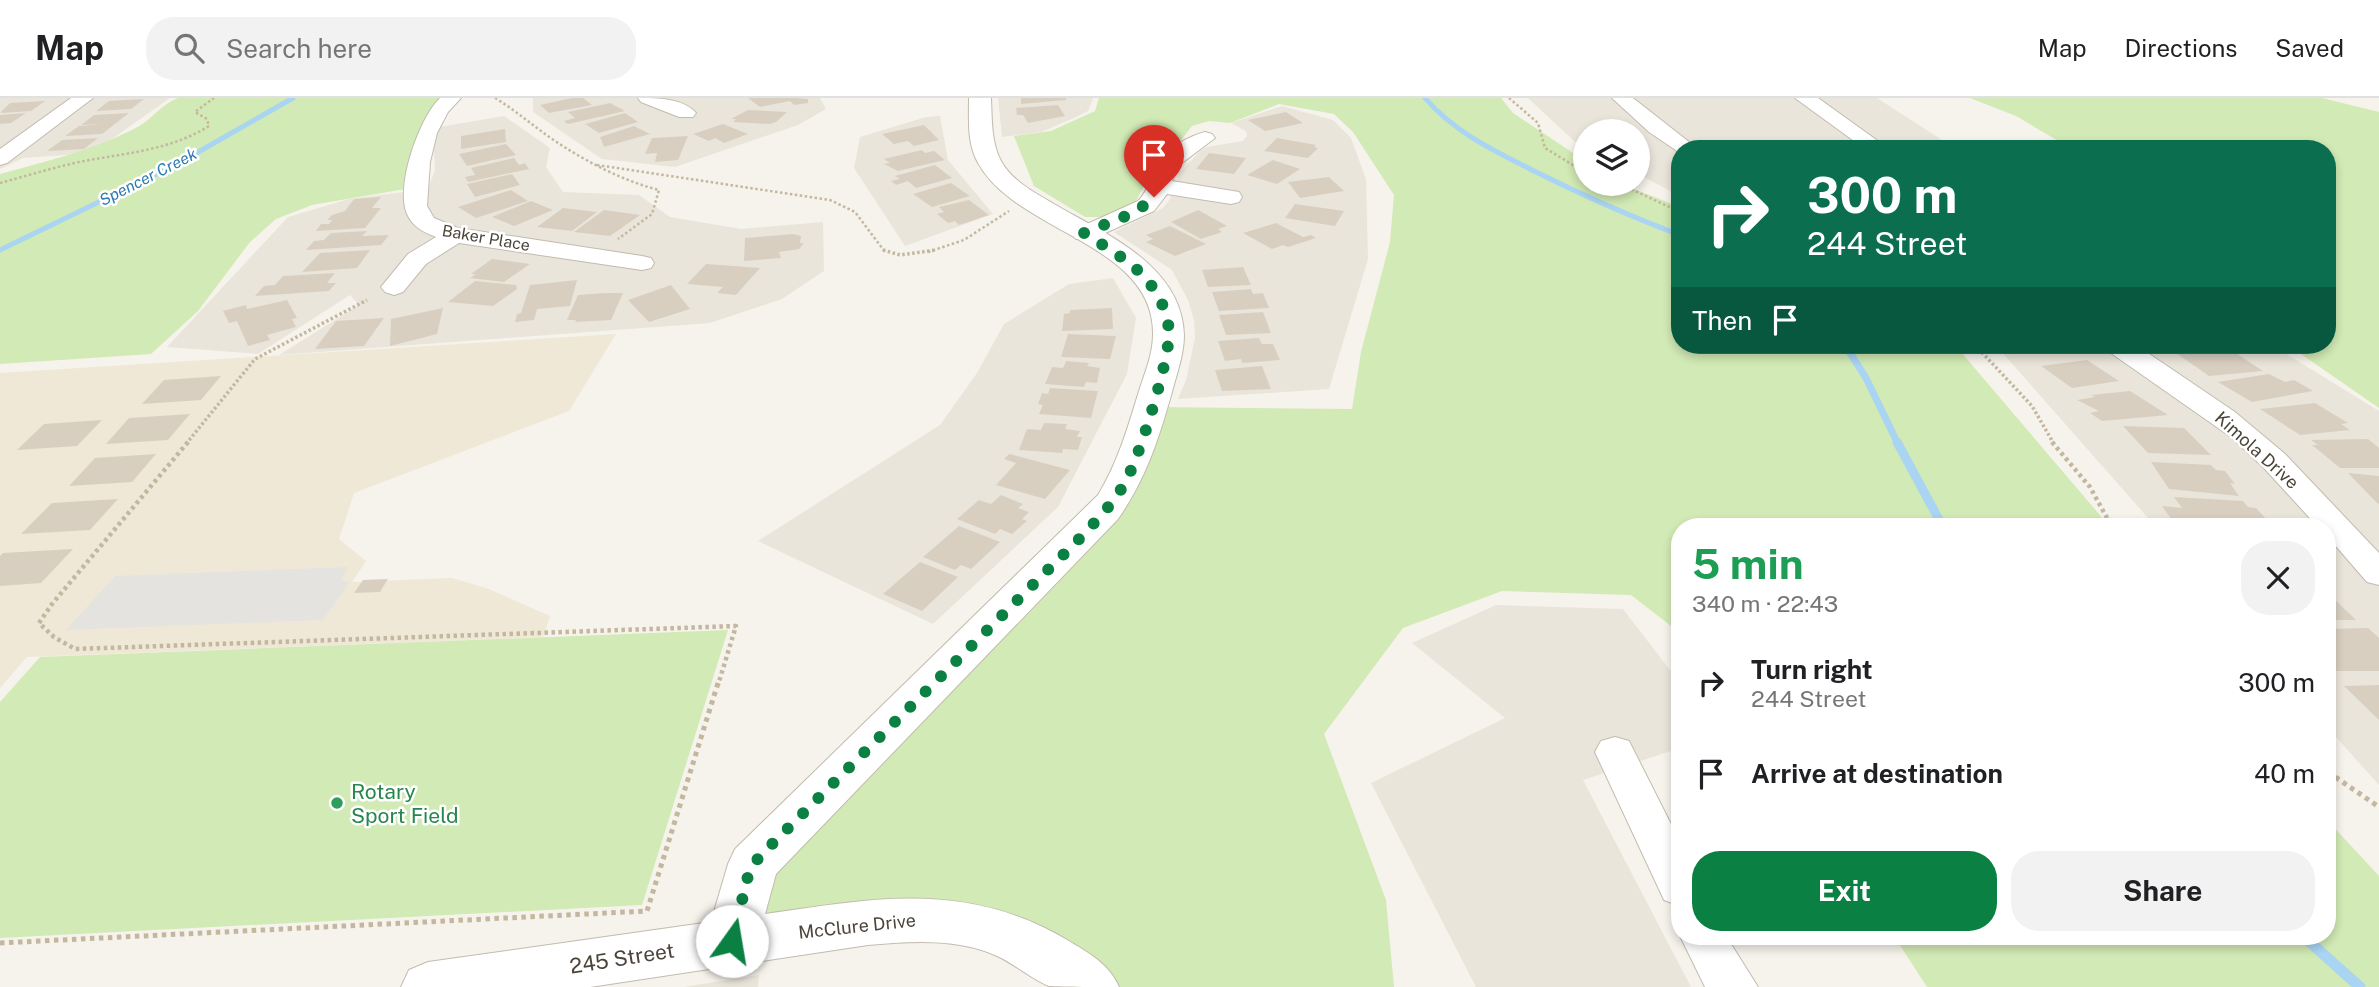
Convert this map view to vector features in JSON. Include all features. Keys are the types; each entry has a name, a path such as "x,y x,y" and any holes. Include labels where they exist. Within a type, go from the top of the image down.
{"street":[{"path":"0,159 83,98"},
{"name":"Baker Place","path":"451,98 440,108 428,126 416,206 418,216 426,224 455,235 642,263"},
{"path":"648,98 686,113"},
{"path":"732,941 749,872 759,857 1105,511 1125,482 1140,443 1163,364 1168,326 1162,302 1144,276 1125,259 1018,193 995,170 984,149 980,98"},
{"path":"1622,98 1674,140"},
{"path":"1805,98 1867,140"},
{"path":"1084,233 1146,206 1169,163 1184,150 1205,138"},
{"path":"1159,186 1231,197"},
{"path":"394,287 417,259 455,235"},
{"name":"Kimola Drive","path":"2131,354 2230,422 2257,444 2326,518"},
{"name":"Kimola Drive","path":"2336,528 2379,574"},
{"path":"1615,752 1671,868"},
{"name":"McClure Drive","path":"732,941 885,920 950,920 991,929 1031,945 1092,987"},
{"name":"245 Street","path":"428,987 732,941"},
{"path":"1708,945 1719,968 1734,987"}],"path":[{"path":"0,183 76,162 167,145 197,134 209,126 207,119 195,112 214,98"},
{"path":"495,98 525,116 564,147 597,165 659,190 652,214 613,243"},
{"path":"1509,98 1535,117 1544,129 1545,148 1573,165"},
{"path":"597,165 830,200 855,212 886,254 948,249 1012,209"},
{"path":"1641,196 1671,208"},
{"path":"0,943 647,911 736,625 75,649 54,637 39,623 255,359 367,300"},
{"path":"1983,354 2032,406 2051,441 2090,487 2107,518"},
{"path":"2336,777 2379,807"}],"shaded area":[{"path":"0,98 170,98 92,153 23,158 0,169"},
{"path":"533,98 820,98 826,109 798,125 675,167 602,159 533,112"},
{"path":"998,98 1093,98 1088,111 1074,118 1041,132 1002,137"},
{"path":"1528,98 1877,98 1942,140 1671,140 1671,191 1650,180 1650,119 1573,119 1573,140"},
{"path":"1282,106 1333,120 1351,138 1366,179 1368,259 1329,389 1178,399 1186,380 1195,338 1194,320 1188,300 1172,270 1114,232 1163,208 1170,199 1180,173 1200,151 1207,147 1243,141 1247,136 1246,131 1231,123"},
{"path":"504,116 550,148 546,167 563,192 639,195 670,217 741,229 823,222 824,271 782,299 710,323 279,355 359,305 350,295 258,354 167,347 288,217 349,199 428,189 435,170 433,128"},
{"path":"940,116 948,160 993,214 905,246 854,168 860,137 926,117"},
{"path":"1113,278 1136,318 1127,374 1058,507 933,624 758,541 940,425 977,373 1004,324 1069,284"},
{"path":"616,334 569,411 354,493 339,539 366,561 352,582 452,578 489,589 550,616 543,637 27,657 0,688 0,373"},
{"path":"2004,354 2287,354 2379,411 2379,785 2336,737 2336,518 2148,518"},
{"path":"348,567 341,580 350,582 323,620 66,630 115,576"},
{"path":"1496,605 1623,609 1671,671 1671,751 1583,780 1691,987 1476,987 1371,783 1505,718 1412,643"},
{"path":"759,975 758,987 683,987"}],"green space":[{"path":"178,98 451,98 445,102 417,187 312,205 276,219 250,242 198,311 151,354 0,364 0,174 102,143 140,126 166,104"},
{"path":"1099,98 1501,98 1513,113 1573,153 1573,196 1650,195 1671,203 1671,354 1963,354 2102,518 1671,518 1671,626 1631,595 1502,591 1403,628 1324,734 1386,900 1394,987 1092,987 1062,964 1018,939 732,941 749,872 1079,539 1151,407 1352,409 1361,352 1390,242 1394,195 1353,132 1334,114 1279,104 1230,123 1209,121 1192,126 1182,139 1157,160 1135,203 1103,217 1085,217 1034,186 1014,136 1051,131 1095,111"},
{"path":"1970,98 2322,98 2379,112 2379,408 2301,354 2336,354 2336,140 2057,140 2016,116"},
{"name":"Rotary Sport Field","path":"728,630 642,905 0,938 0,702 40,657"},
{"path":"2336,830 2379,876 2379,987 1927,987 1900,945 2336,945"}],"building":[{"path":"583,98 592,105 549,113 540,105"},
{"path":"748,98 808,99 808,103 794,105 790,101 760,107"},
{"path":"1021,98 1066,98 1066,100 1021,104"},
{"path":"144,99 131,109 96,111 109,101"},
{"path":"45,101 31,111 0,113 10,103"},
{"path":"610,103 625,111 568,124 564,121 575,118 568,112"},
{"path":"1058,105 1065,116 1028,123 1023,115 1017,115 1016,108"},
{"path":"748,110 787,112 770,124 733,122 736,119 731,119"},
{"path":"1286,112 1303,123 1265,131 1248,120"},
{"path":"26,113 11,123 0,124 0,115"},
{"path":"129,113 102,134 65,136 79,126 105,124 81,125 94,115"},
{"path":"625,113 638,122 599,133 585,124"},
{"path":"723,124 748,134 724,143 715,138 709,141 693,134"},
{"path":"924,125 939,140 914,146 908,141 894,144 882,134"},
{"path":"634,126 650,134 604,147 600,137"},
{"path":"505,129 506,142 461,149 461,136"},
{"path":"688,136 678,160 655,162 657,153 645,154 652,138"},
{"path":"98,138 84,149 47,151 62,140"},
{"path":"1277,138 1316,145 1314,147 1318,148 1308,158 1264,151"},
{"path":"506,144 516,155 467,166 459,154"},
{"path":"922,150 925,153 934,151 945,160 898,171 884,164 890,163 884,159"},
{"path":"1209,153 1246,158 1234,174 1196,169"},
{"path":"514,158 519,165 525,163 529,169 468,182 465,177 475,175 471,168"},
{"path":"1273,160 1300,169 1277,184 1247,175"},
{"path":"935,165 952,178 916,188 908,181 896,185 891,181 900,179 895,176"},
{"path":"512,174 520,185 475,197 467,184"},
{"path":"1329,177 1344,191 1300,198 1288,182"},
{"path":"951,183 970,196 932,207 913,194"},
{"path":"511,190 528,201 476,218 458,207"},
{"path":"381,197 372,208 381,208 365,228 316,231 321,224 329,224 332,220 327,220 332,215 345,211 354,199"},
{"path":"969,200 989,215 959,225 955,221 948,223 937,214 944,212 939,207"},
{"path":"531,201 553,210 514,226 492,217"},
{"path":"1295,204 1344,211 1335,226 1285,218"},
{"path":"563,208 597,212 572,231 537,227"},
{"path":"604,210 640,215 610,236 574,232"},
{"path":"1198,210 1227,226 1218,229 1222,232 1201,239 1171,222"},
{"path":"1276,223 1303,237 1311,235 1316,238 1272,249 1243,233"},
{"path":"1170,226 1206,244 1175,256 1146,242 1153,239 1146,235"},
{"path":"367,231 362,236 389,235 381,245 306,250 314,241 324,240 331,233"},
{"path":"793,234 801,236 800,243 804,243 799,249 779,252 781,258 744,261 745,238"},
{"path":"370,250 357,268 302,272 320,253"},
{"path":"492,259 530,264 504,282 470,278 476,274 471,274"},
{"path":"706,264 760,268 736,295 717,293 723,287 687,284"},
{"path":"1243,267 1251,285 1208,287 1202,270"},
{"path":"335,273 327,283 336,283 329,291 255,296 264,286 275,285 283,276"},
{"path":"577,280 570,306 537,309 534,320 515,322 517,314 521,313 530,285"},
{"path":"475,281 516,285 517,289 493,306 448,302"},
{"path":"671,285 690,309 649,322 628,300"},
{"path":"1251,289 1253,294 1263,293 1269,308 1219,311 1212,292"},
{"path":"623,293 611,320 567,320 578,295"},
{"path":"287,300 297,318 292,319 296,327 267,335 270,340 248,346 237,321 229,323 223,311 246,305 247,309"},
{"path":"443,308 437,334 390,346 391,319"},
{"path":"1112,308 1113,329 1062,331 1064,314 1070,313 1070,310"},
{"path":"1263,312 1271,333 1226,335 1219,315"},
{"path":"384,318 364,346 315,349 336,321"},
{"path":"1068,334 1116,336 1110,359 1061,357"},
{"path":"1259,338 1262,344 1273,344 1280,360 1242,363 1241,359 1225,361 1218,341"},
{"path":"2177,354 2237,354 2263,371 2209,376"},
{"path":"2087,360 2119,381 2072,388 2041,366"},
{"path":"1066,361 1089,363 1087,366 1100,368 1097,383 1086,382 1084,387 1045,384 1052,367 1063,368"},
{"path":"1262,366 1271,389 1222,391 1215,370"},
{"path":"2269,374 2285,382 2294,380 2313,391 2252,402 2218,382"},
{"path":"221,376 201,400 142,404 164,380"},
{"path":"1050,388 1098,391 1091,418 1039,414 1043,405 1038,404 1042,393 1048,394"},
{"path":"2130,391 2168,415 2102,421 2090,413 2099,411 2077,400 2095,397 2091,395"},
{"path":"2315,403 2348,423 2341,424 2350,430 2300,435 2260,409"},
{"path":"190,414 168,440 106,444 129,418"},
{"path":"102,420 77,446 17,450 44,424"},
{"path":"1044,423 1067,424 1065,429 1080,431 1077,437 1082,437 1078,450 1063,449 1062,453 1019,450 1027,429 1041,430"},
{"path":"2123,426 2184,428 2211,455 2148,453"},
{"path":"2368,439 2379,448 2379,468 2340,468 2312,445 2318,445 2311,440"},
{"path":"156,454 132,482 69,486 95,458"},
{"path":"1009,454 1070,470 1045,499 996,485 1016,463 1004,459"},
{"path":"2151,462 2211,465 2216,470 2225,471 2235,484 2230,483 2239,496 2169,489"},
{"path":"2348,473 2379,476 2379,504 2377,503"},
{"path":"1001,495 1023,504 1018,508 1029,512 1022,519 1027,521 1012,534 1000,529 995,534 957,519 979,500 991,504"},
{"path":"2174,497 2243,501 2248,507 2256,508 2265,518 2171,518 2162,506 2182,508"},
{"path":"118,499 90,530 21,534 52,503"},
{"path":"959,526 1000,542 971,569 961,565 955,570 923,557"},
{"path":"73,549 41,583 0,586 0,556 3,553"},
{"path":"920,562 958,577 922,611 883,594"},
{"path":"388,579 380,592 354,593 363,580"},
{"path":"2336,601 2356,620 2336,620"},
{"path":"2368,628 2379,638 2379,671 2336,671 2336,629"},
{"path":"2379,685 2379,720 2344,686"}],"waterway":[{"name":"Spencer Creek","path":"0,250 177,164 293,98"},
{"path":"1425,98 1448,121 1503,155 1586,196 1671,231"},
{"path":"1851,354 1866,378 1897,443"},
{"path":"1897,443 1938,518"},
{"path":"2313,945 2360,987"}],"place":[{"name":"Rotary Sport Field","path":"337,803"}],"route":[{"path":"732,941 753,864 1079,539 1105,511 1125,482 1134,463 1163,364 1168,344 1168,326 1162,302 1154,287 1139,270 1084,233 1136,212 1154,197"}]}
